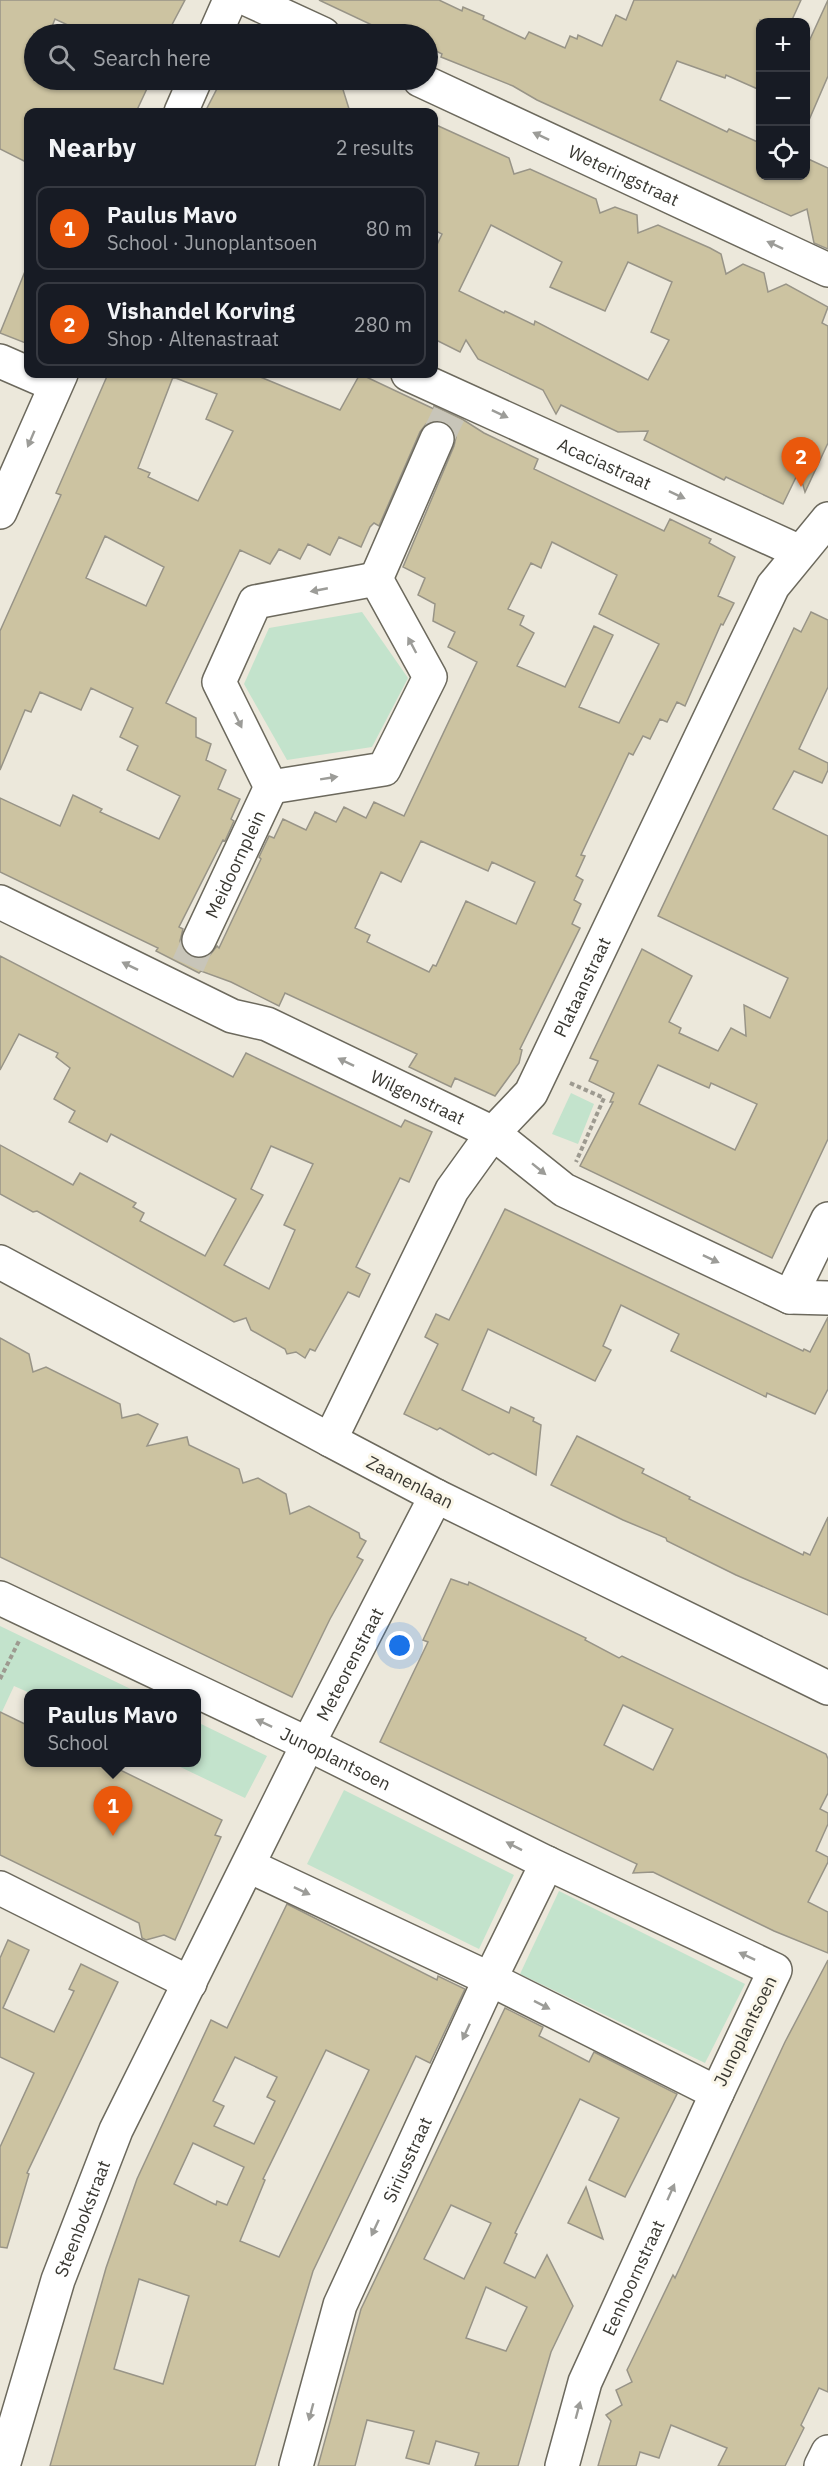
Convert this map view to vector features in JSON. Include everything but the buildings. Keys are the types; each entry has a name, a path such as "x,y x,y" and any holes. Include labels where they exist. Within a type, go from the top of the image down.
{"street":[{"path":"219,24 230,0"},
{"path":"249,0 301,24"},
{"name":"Weteringstraat","path":"438,88 828,270"},
{"path":"183,108 191,90"},
{"path":"0,361 24,368"},
{"name":"Acaciastraat","path":"412,378 449,416 801,552"},
{"path":"0,512 58,379"},
{"path":"376,579 449,416"},
{"name":"Plataanstraat","path":"330,1440 452,1190 493,1133 531,1093 773,586 825,523"},
{"name":"Meidoornplein","path":"376,579 430,677 384,769 271,787 219,682 255,602 376,579"},
{"name":"Meidoornplein","path":"187,964 271,787"},
{"name":"Wilgenstraat","path":"0,902 187,964 232,1016 267,1024 493,1133 564,1190 790,1297 828,1298"},
{"path":"790,1297 828,1219"},
{"name":"Zaanenlaan","path":"0,1263 436,1496 828,1688"},
{"name":"Meteorenstraat","path":"249,1866 308,1744 436,1496"},
{"name":"Junoplantsoen","path":"0,1598 193,1689"},
{"name":"Junoplantsoen","path":"201,1693 547,1863 775,1970 717,2093 490,1979 249,1866"},
{"name":"Siriusstraat","path":"296,2466 340,2305 490,1979 547,1863"},
{"path":"0,1888 190,1983 249,1866"},
{"name":"Steenbokstraat","path":"3,2466 58,2280 112,2141 190,1983"},
{"name":"Eenhoornstraat","path":"562,2466 585,2382 717,2093"},
{"path":"821,2466 828,2452"}],"path":[{"path":"542,1070 604,1098 564,1190"},
{"path":"0,1679 33,1613"}],"green space":[{"path":"362,612 408,678 372,747 287,760 244,684 269,628"},
{"path":"571,1093 594,1104 578,1144 552,1134"},
{"path":"0,1626 131,1689 24,1690 14,1686 0,1716"},
{"path":"201,1724 267,1756 245,1798 180,1767 201,1767"},
{"path":"344,1790 514,1875 479,1949 307,1864"},
{"path":"559,1891 745,1984 705,2063 520,1974"}],"tunnel":[{"path":"437,439 449,414"},
{"path":"188,965 199,940"}],"place":[{"name":"Vishandel Korving","path":"801,487"},
{"name":"Paulus Mavo","path":"113,1836"}]}
